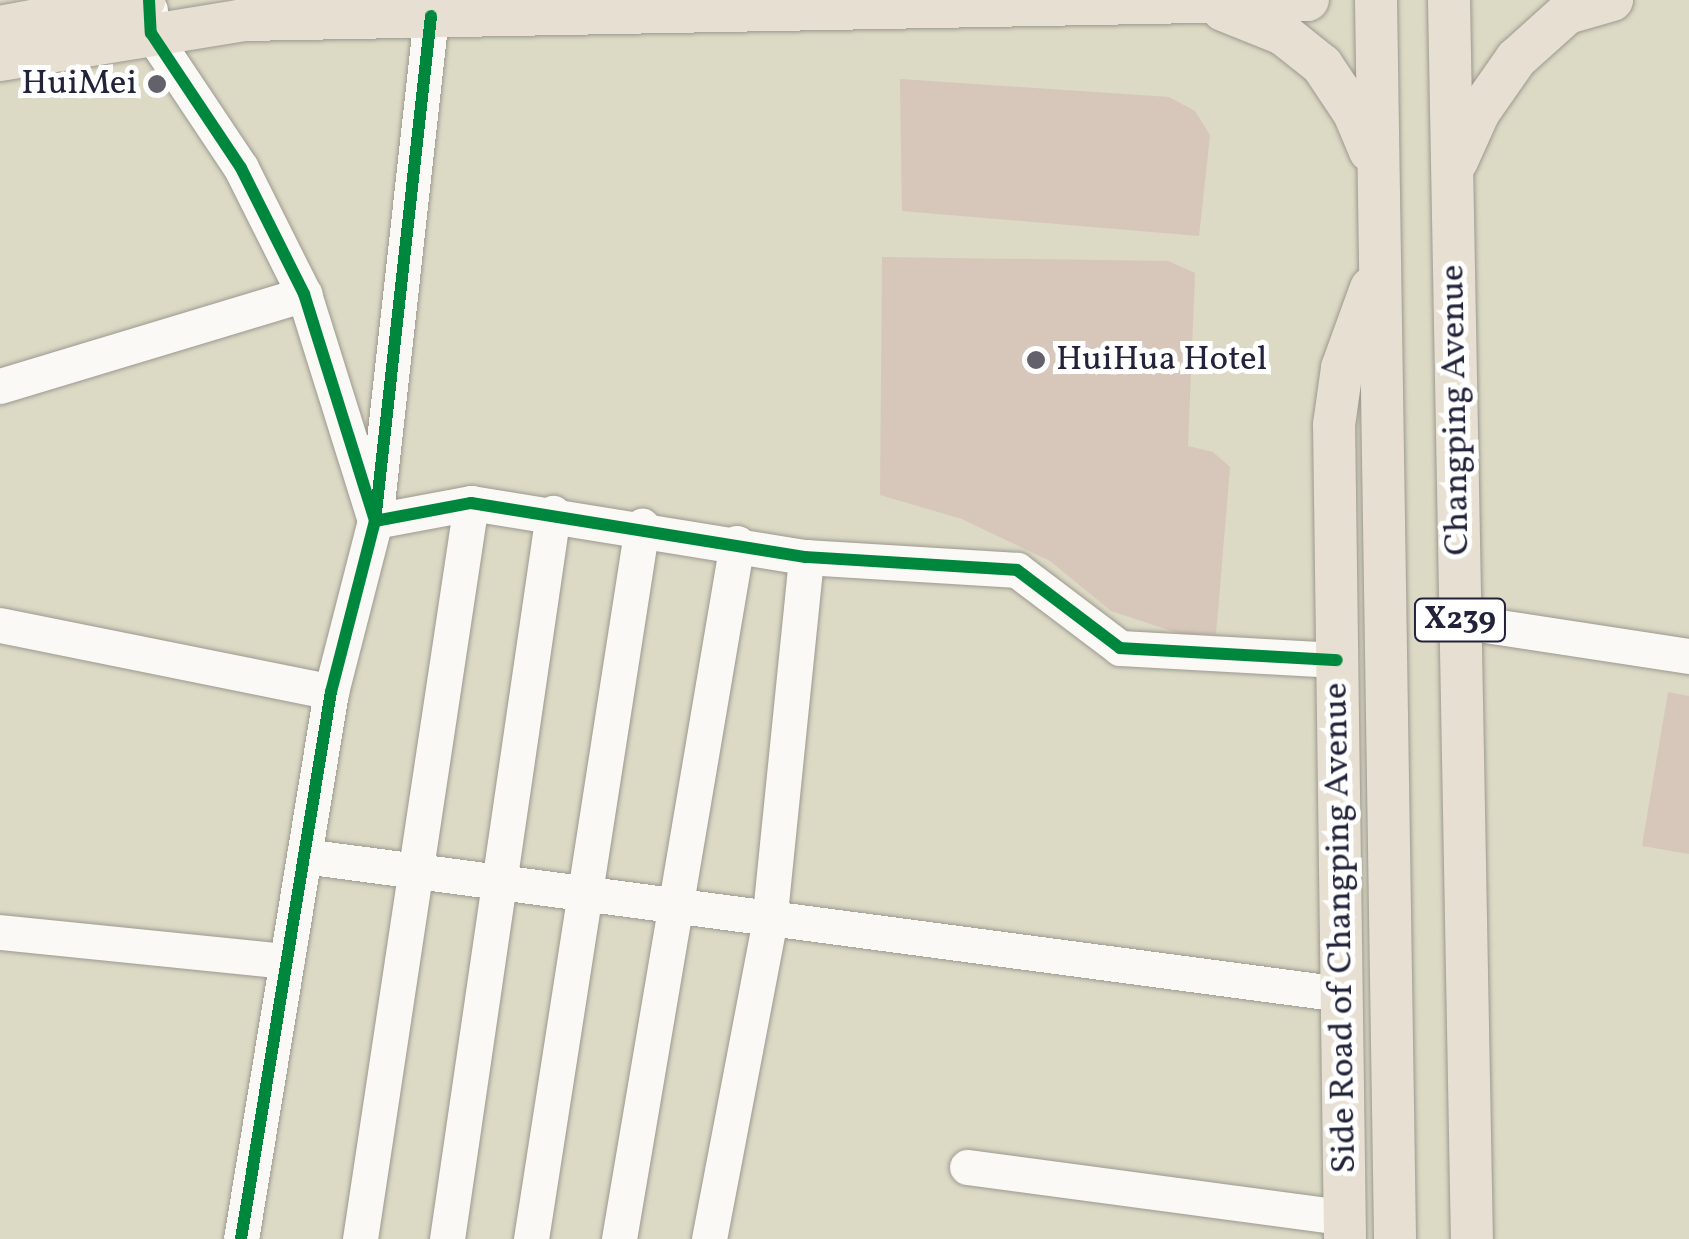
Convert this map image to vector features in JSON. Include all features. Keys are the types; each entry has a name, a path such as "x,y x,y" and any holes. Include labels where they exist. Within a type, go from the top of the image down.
{"main road":[{"path":"0,27 51,9 148,11 243,20 1308,0"},
{"name":"X239","path":"1376,0 1395,1239"},
{"name":"Changping Avenue","path":"1449,0 1472,1239"},
{"path":"1451,181 1479,112 1516,59 1567,13 1612,0"},
{"path":"1194,2 1258,23 1313,56 1354,112 1379,186"},
{"path":"0,60 148,11"},
{"name":"Side Road of Changping Avenue","path":"1344,1228 1336,395 1380,264"}],"street":[{"path":"148,11 241,168 304,294 375,521"},
{"path":"241,1239 332,692 375,521 431,16"},
{"path":"0,386 304,294"},
{"path":"375,521 471,502 642,526 806,557 1017,570 1120,648 1338,660"},
{"path":"360,1239 471,502"},
{"path":"447,1239 553,513"},
{"path":"531,1239 642,526"},
{"path":"619,1239 737,542"},
{"path":"709,1239 769,923 806,557"},
{"path":"1460,621 1689,656"},
{"path":"0,624 332,692"},
{"path":"304,856 769,923 1341,994"},
{"path":"0,932 287,961"},
{"path":"967,1167 1344,1228"}],"building":[{"path":"900,79 1169,97 1195,111 1210,135 1199,236 902,211"},
{"name":"HuiHua Hotel","path":"882,257 1168,261 1195,273 1188,446 1213,452 1230,467 1216,634 1181,634 1111,611 1050,561 962,519 880,495"},
{"path":"1668,692 1689,696 1689,854 1642,846"}],"cycle path":[{"path":"149,0 151,33 241,168 304,294 375,521 471,503 806,557 1017,570 1120,648 1337,660"},
{"path":"241,1239 331,692 375,521 431,16"}],"place":[{"name":"HuiMei","path":"157,84"},
{"name":"HuiHua Hotel","path":"1036,360"}]}
